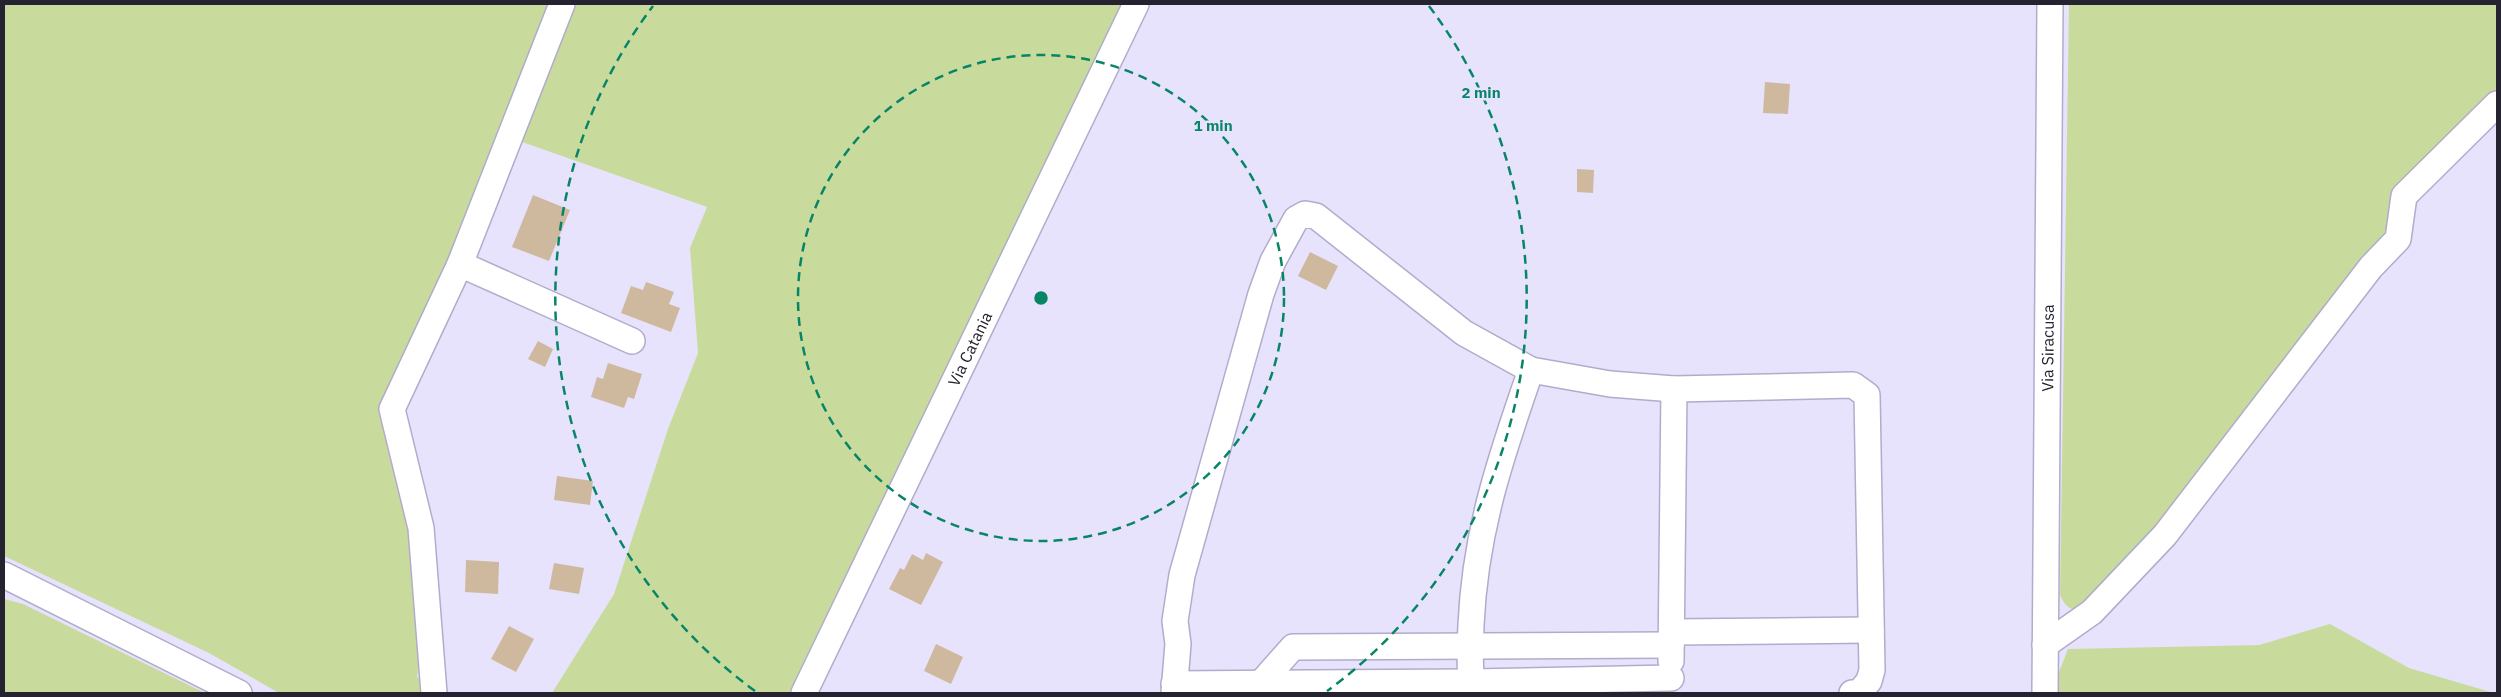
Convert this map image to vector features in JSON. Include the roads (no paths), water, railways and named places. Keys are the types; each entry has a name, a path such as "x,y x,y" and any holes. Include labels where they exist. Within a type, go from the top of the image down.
{"street":[{"path":"434,693 421,528 392,409 460,264 562,4"},
{"name":"Via Catania","path":"804,693 1136,4"},
{"name":"Via Siracusa","path":"2045,693 2050,4"},
{"path":"2045,645 2092,612 2165,535 2371,267 2398,239 2404,196 2497,104"},
{"path":"1674,389 1672,686 1174,689 1178,644 1175,621 1182,574 1261,294 1273,262 1296,219 1304,214 1316,216 1464,333 1531,370 1610,384 1674,389 1853,385 1867,394 1870,676 1858,693 1852,693"},
{"path":"460,264 632,342"},
{"path":"1472,688 1470,646 1474,578 1484,520 1501,454 1531,370"},
{"path":"4,575 240,693"},
{"path":"1266,688 1293,647 1470,646 1871,630"}]}
